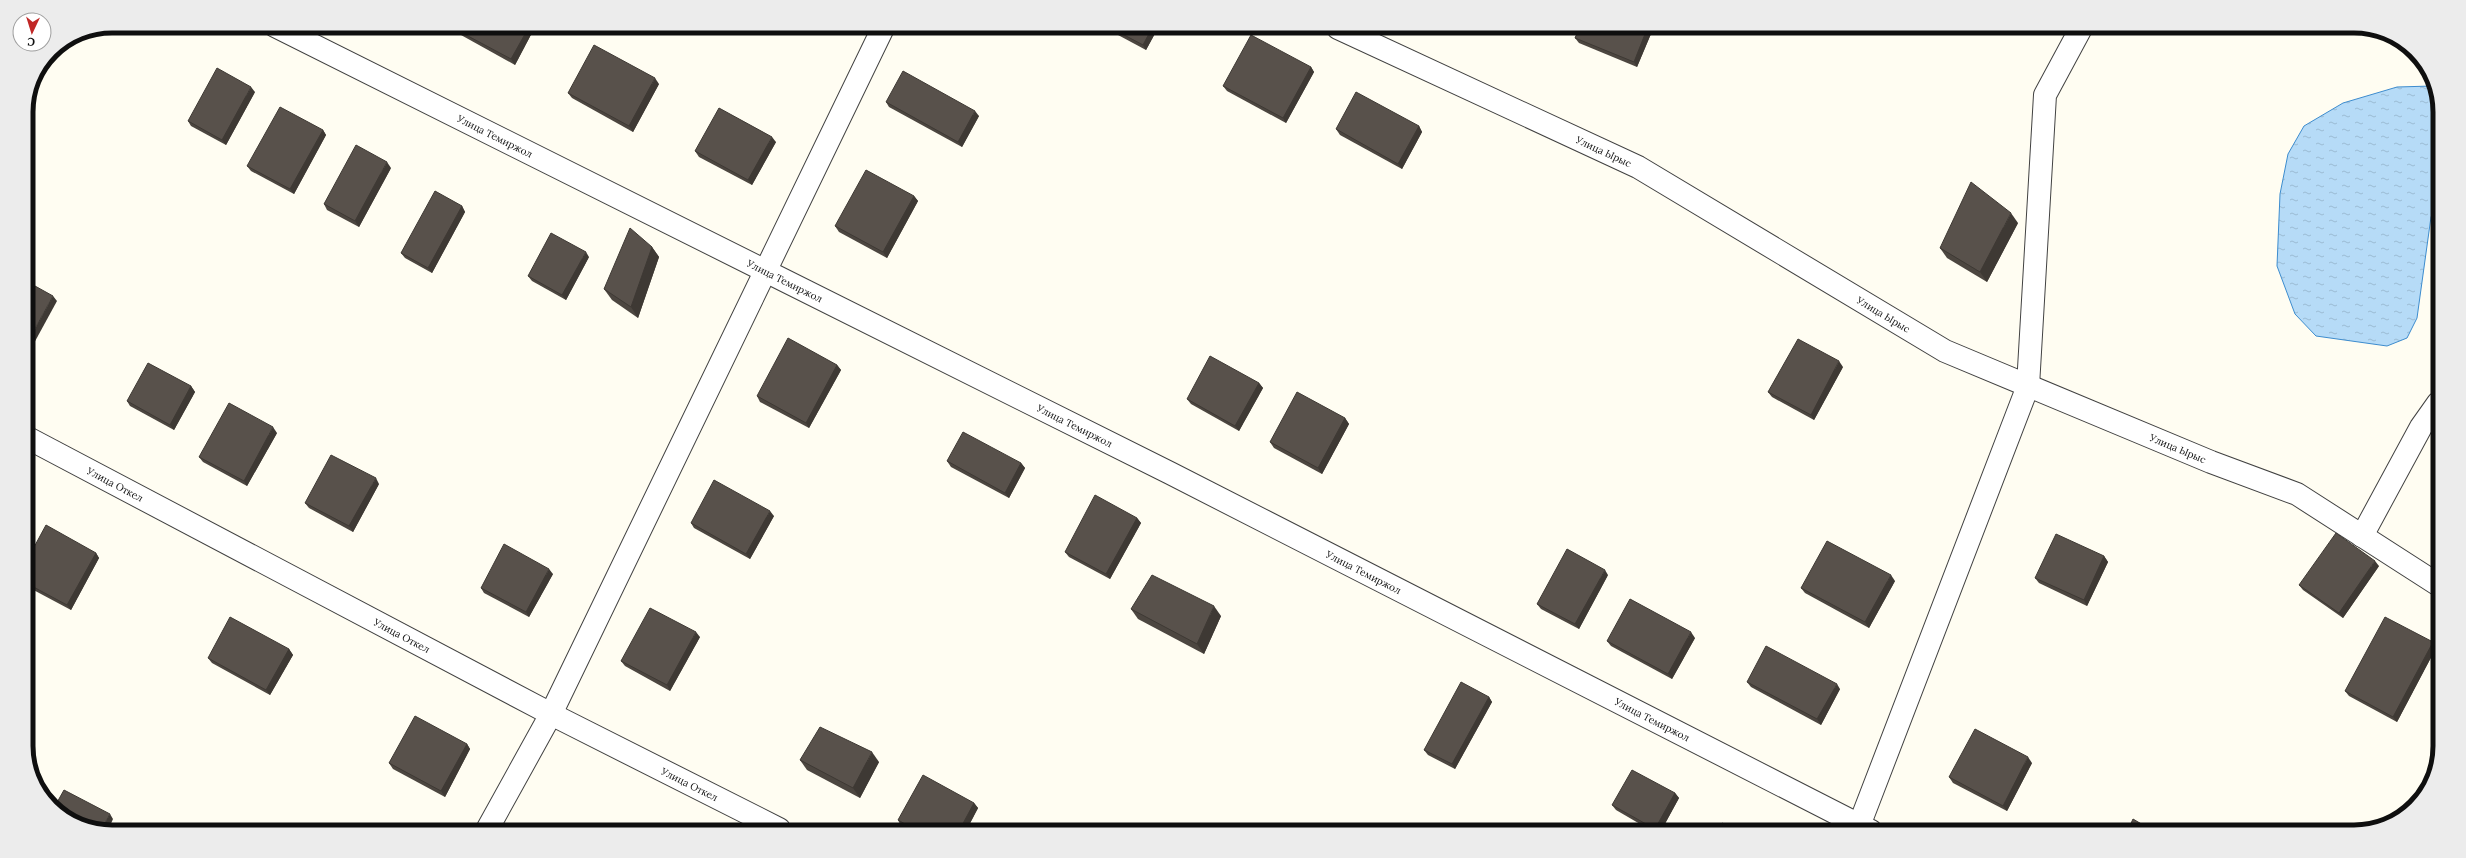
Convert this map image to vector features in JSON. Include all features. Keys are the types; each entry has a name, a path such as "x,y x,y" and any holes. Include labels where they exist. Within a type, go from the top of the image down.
{"street":[{"name":"Улица Темиржол","path":"289,33 1162,469 1855,825"},
{"path":"490,825 551,714 881,33"},
{"name":"Улица Ырыс","path":"1349,33 1638,167 1944,351 2211,462 2297,494 2433,581"},
{"path":"1864,825 2028,386 2045,95 2078,33"},
{"path":"2362,536 2421,427 2433,410"},
{"name":"Улица Откел","path":"33,441 551,714 771,825"}],"water":[{"path":"2428,86 2433,107 2433,213 2431,217 2417,318 2407,338 2387,346 2316,336 2295,314 2277,266 2280,194 2288,154 2304,126 2343,103 2397,87"}],"building":[{"path":"462,33 526,33 511,59"},
{"path":"1120,33 1149,33 1143,45"},
{"path":"1577,33 1645,33 1634,62 1575,38"},
{"path":"1251,35 1311,67 1283,118 1223,86"},
{"path":"594,45 655,78 629,126 568,93"},
{"path":"217,68 251,87 222,140 188,121"},
{"path":"903,71 975,111 958,142 886,102"},
{"path":"1356,92 1419,126 1398,164 1336,129"},
{"path":"280,107 323,130 290,189 247,166"},
{"path":"719,108 772,137 748,180 695,151"},
{"path":"356,145 387,162 355,221 324,204"},
{"path":"866,170 914,196 883,252 835,226"},
{"path":"1971,182 2011,213 1980,272 1940,248"},
{"path":"435,191 462,206 428,268 401,253"},
{"path":"630,228 652,247 631,307 604,289"},
{"path":"551,233 586,252 562,295 528,276"},
{"path":"33,285 53,296 33,332"},
{"path":"788,338 837,365 806,423 757,396"},
{"path":"1798,339 1839,361 1811,415 1768,392"},
{"path":"1210,356 1259,383 1235,426 1187,399"},
{"path":"148,363 191,386 170,425 127,401"},
{"path":"1297,392 1345,418 1318,468 1270,442"},
{"path":"229,403 273,427 244,481 199,457"},
{"path":"963,432 1021,463 1005,493 947,461"},
{"path":"331,455 376,478 349,526 305,503"},
{"path":"714,480 770,511 746,554 691,523"},
{"path":"1095,495 1137,518 1106,574 1065,552"},
{"path":"46,525 96,553 67,605 33,587 33,549"},
{"path":"2336,533 2375,561 2339,613 2299,585"},
{"path":"2056,534 2104,556 2084,600 2035,578"},
{"path":"1827,541 1891,575 1865,622 1801,588"},
{"path":"504,544 549,569 526,612 481,588"},
{"path":"1567,549 1605,570 1575,624 1537,604"},
{"path":"1152,575 1214,606 1197,644 1131,609"},
{"path":"1630,599 1691,632 1668,674 1607,641"},
{"path":"650,608 696,632 667,685 621,661"},
{"path":"230,617 289,649 266,690 208,658"},
{"path":"2385,617 2433,642 2393,717 2345,691"},
{"path":"1766,646 1837,684 1817,719 1747,682"},
{"path":"1461,682 1489,697 1452,764 1424,750"},
{"path":"415,716 467,744 441,791 389,763"},
{"path":"820,727 872,752 853,788 800,760"},
{"path":"1975,729 2028,757 2003,806 1949,777"},
{"path":"1632,770 1675,793 1657,825 1648,825 1612,805"},
{"path":"923,775 974,803 962,825 907,825 898,820"},
{"path":"64,790 110,814 104,824 87,821 68,812 57,802"},
{"path":"2133,819 2143,825 2130,825"}]}
